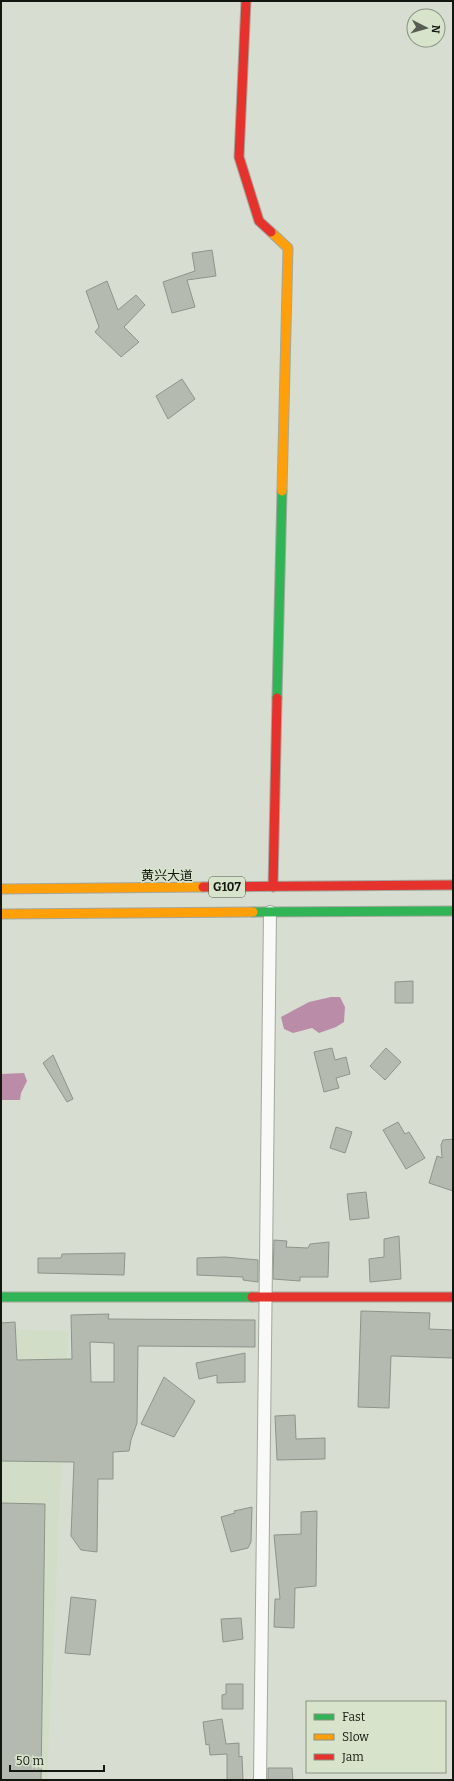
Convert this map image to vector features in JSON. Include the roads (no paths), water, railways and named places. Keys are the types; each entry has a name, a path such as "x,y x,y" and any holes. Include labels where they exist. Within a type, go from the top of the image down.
{"main road":[{"path":"246,1 239,157 259,221 288,248 273,887"},
{"name":"黄兴大道","path":"1,889 453,885"},
{"name":"G107","path":"1,914 453,911"},
{"path":"1,1296 453,1297"}],"street":[{"path":"260,1780 270,912"}]}
